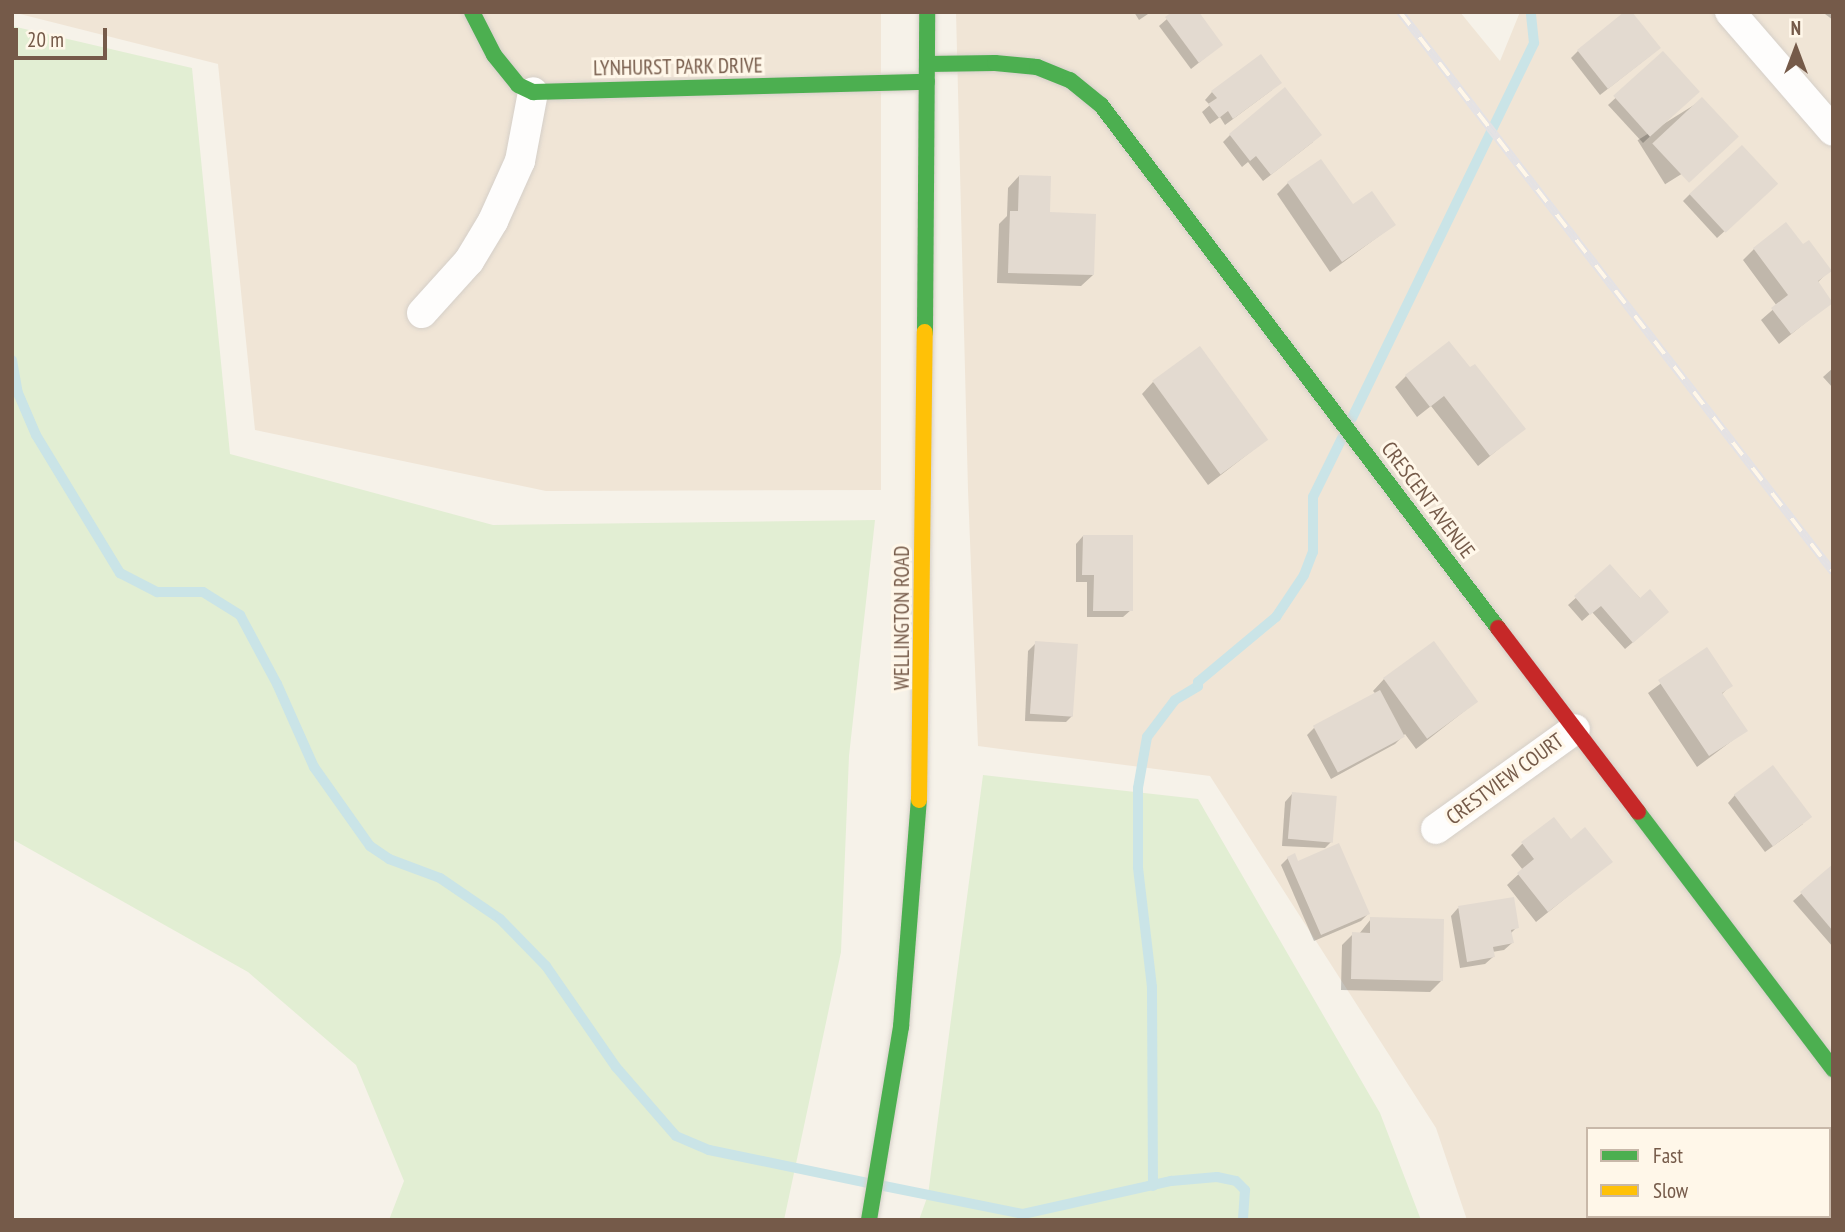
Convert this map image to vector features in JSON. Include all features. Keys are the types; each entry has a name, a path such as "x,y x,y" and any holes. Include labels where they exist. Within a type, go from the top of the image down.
{"street":[{"path":"422,313 469,261 493,221 520,161 533,92 518,85 494,55 472,12"},
{"name":"WELLINGTON ROAD","path":"869,1220 889,1114 901,1027 911,940 922,767 927,12"},
{"path":"1730,12 1833,131"},
{"name":"CRESCENT AVENUE","path":"927,64 995,63 1037,67 1070,80 1101,105 1833,1069"},
{"name":"LYNHURST PARK DRIVE","path":"533,92 927,82"},
{"name":"CRESTVIEW COURT","path":"1436,829 1575,729"}],"shaded area":[{"path":"12,12 881,12 881,490 546,491 255,430 218,64"},
{"path":"956,12 1460,12 1500,61 1520,12 1833,12 1833,1220 1467,1220 1436,1128 1210,776 978,746 968,490"}],"green space":[{"path":"12,26 192,68 230,454 493,525 875,520 849,756 841,952 784,1220 389,1220 404,1181 356,1065 248,972 12,839"},
{"path":"983,775 1198,799 1380,1113 1421,1220 919,1220 928,1195"}],"building":[{"path":"1172,12 1199,12 1223,45 1199,63 1165,17"},
{"path":"1624,12 1632,12 1661,48 1608,89 1577,50"},
{"path":"1663,51 1700,92 1650,137 1613,96"},
{"path":"1261,54 1282,83 1233,119 1228,111 1219,118 1208,104 1217,98 1211,91"},
{"path":"1285,87 1322,135 1271,175 1256,156 1250,161 1229,134"},
{"path":"1702,97 1739,136 1689,183 1652,143"},
{"path":"1742,145 1778,184 1725,233 1689,194"},
{"path":"1321,159 1353,204 1372,191 1396,225 1342,262 1287,182"},
{"path":"1019,175 1051,176 1050,212 1096,214 1094,275 1008,273 1010,211 1018,211"},
{"path":"1786,222 1803,244 1809,240 1832,271 1818,281 1833,303 1791,334 1771,308 1788,295 1753,248"},
{"path":"1449,341 1470,367 1475,364 1526,429 1490,456 1444,396 1430,407 1405,375"},
{"path":"1200,346 1268,440 1220,475 1152,381"},
{"path":"1083,535 1133,535 1133,611 1093,611 1094,575 1082,575"},
{"path":"1610,564 1640,598 1650,589 1669,612 1633,643 1601,606 1590,615 1574,596"},
{"path":"1035,641 1078,644 1073,717 1030,714"},
{"path":"1434,641 1478,702 1427,739 1383,678"},
{"path":"1707,647 1733,686 1722,693 1748,731 1709,756 1658,680"},
{"path":"1380,690 1405,737 1338,772 1313,726"},
{"path":"1773,765 1812,817 1773,846 1734,794"},
{"path":"1292,792 1337,796 1333,843 1288,839"},
{"path":"1554,817 1571,839 1585,827 1613,862 1548,912 1517,873 1534,859 1521,842"},
{"path":"1339,843 1370,914 1321,935 1287,857 1295,853 1298,861"},
{"path":"1833,864 1833,931 1800,892"},
{"path":"1514,897 1519,928 1511,930 1514,943 1493,947 1495,957 1467,962 1458,906"},
{"path":"1370,917 1444,919 1443,981 1351,979 1352,932 1370,933"},
{"path":"1715,1218 1772,1218 1772,1220"}],"waterway":[{"path":"1352,418 1534,43 1531,12"},
{"path":"12,360 18,393 36,435 120,573 157,592 203,592 240,615 277,684 314,767 370,846 389,859 440,878 500,919 546,966 616,1067 676,1136 709,1150 869,1183"},
{"path":"1153,1186 1152,987 1138,867 1138,788 1147,737 1175,700 1198,686 1198,682 1276,617 1304,575 1313,552 1313,497 1342,438"},
{"path":"884,1186 1023,1214 1171,1181 1217,1177 1236,1181 1245,1190 1243,1220"}],"railway":[{"path":"1400,12 1833,572"}],"traffic: fast":[{"path":"472,12 494,55 518,85 533,92 927,82"},
{"path":"925,332 927,12"},
{"path":"927,64 995,63 1037,67 1070,80 1101,105 1498,628"},
{"path":"869,1220 901,1027 919,800"},
{"path":"1638,812 1833,1069"}],"traffic: slow":[{"path":"919,800 925,332"}],"traffic: jam":[{"path":"1498,628 1638,812"}]}
